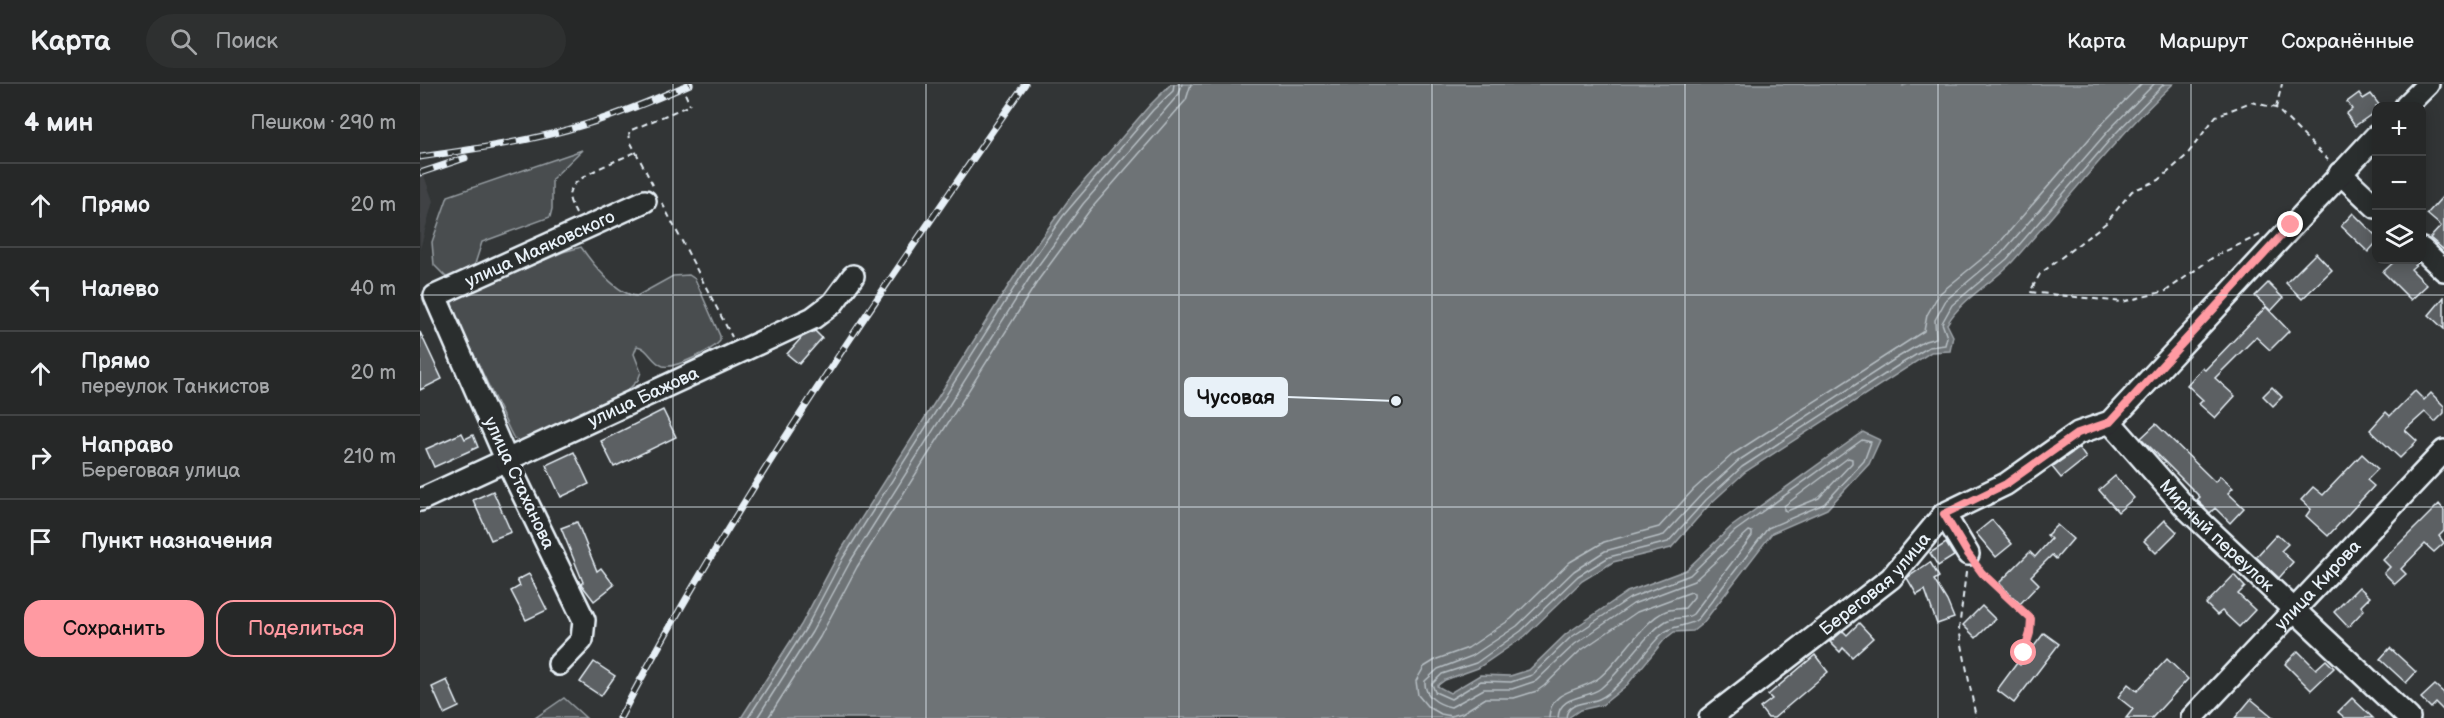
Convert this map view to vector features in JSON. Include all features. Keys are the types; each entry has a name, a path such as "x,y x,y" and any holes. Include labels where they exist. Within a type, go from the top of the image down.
{"street":[{"path":"2410,102 2428,84"},
{"name":"Береговая улица","path":"1710,718 1891,578 1944,514 2006,484 2078,433 2110,422 2372,140"},
{"path":"2340,173 2372,203"},
{"name":"улица Маяковского","path":"435,296 645,201"},
{"path":"2426,254 2444,270"},
{"name":"улица Бажова","path":"420,500 813,318 833,303 853,276"},
{"name":"улица Стаханова","path":"435,296 507,461 584,620 582,640 559,664"},
{"name":"Мирный переулок","path":"2110,422 2186,508 2409,718"},
{"name":"улица Кирова","path":"2192,718 2444,451"},
{"path":"1944,514 1968,554"}],"path":[{"path":"681,84 690,105 629,131 630,141 739,351"},
{"path":"2276,108 2282,84"},
{"path":"2261,235 2215,256 2166,291 2122,302 2030,292 2040,274 2106,223 2133,191 2159,180 2186,156 2216,116 2251,102 2276,108 2340,173"},
{"path":"585,230 570,201 570,190 573,185 582,178 636,152"},
{"path":"1968,554 1982,573 2031,619 2030,633 2024,653"},
{"path":"1968,554 1959,629 1976,718"}],"shaded area":[{"path":"582,150 552,179 550,217 482,242 474,267 448,279 434,265 432,242 448,196"},
{"path":"420,164 433,201 420,249"},
{"path":"581,247 613,284 629,294 637,296 673,276 689,275 695,279 720,336 720,341 693,358 668,366 659,364 644,349 637,346 634,354 641,372 638,380 622,396 522,442 514,439 451,306 453,301 460,297 563,252"},
{"path":"564,698 586,718 535,718"}],"water":[{"path":"1171,84 1903,84 1903,86 1908,84 2173,84 2111,148 2013,261 1954,314 1947,324 1953,336 1950,351 1931,352 1745,472 1710,504 1671,548 1613,562 1582,581 1525,636 1478,668 1445,680 1437,686 1450,693 1480,675 1510,676 1529,670 1566,634 1627,592 1686,570 1731,527 1863,432 1880,440 1869,464 1827,509 1772,533 1703,623 1693,631 1674,632 1665,639 1627,685 1602,705 1580,710 1568,718 741,718 801,625 838,555 1021,266 1072,195"}],"building":[{"path":"2359,93 2363,99 2371,94 2377,102 2372,102 2372,114 2355,126 2346,114 2352,109 2347,102"},
{"path":"2444,195 2444,250 2430,238 2441,226 2427,214"},
{"path":"2353,213 2372,232 2372,248 2368,252 2341,226"},
{"path":"2316,253 2332,270 2302,299 2286,283"},
{"path":"2392,264 2417,264 2411,269 2427,285 2411,300 2383,272"},
{"path":"2268,283 2283,298 2271,311 2255,296"},
{"path":"2444,297 2444,329 2429,315"},
{"path":"2266,307 2289,331 2270,350 2256,337 2215,378 2235,396 2215,418 2199,404 2203,400 2187,385 2202,368 2205,370"},
{"path":"815,331 822,338 799,364 787,354 802,337"},
{"path":"420,332 442,379 420,390"},
{"path":"2272,387 2282,397 2273,406 2263,396"},
{"path":"2415,391 2424,400 2431,393 2444,406 2444,413 2435,422 2425,412 2405,430 2417,441 2400,458 2370,430 2386,412 2390,416"},
{"path":"663,410 676,437 614,467 601,441"},
{"path":"2156,424 2215,482 2220,476 2233,488 2228,493 2244,508 2230,523 2215,508 2210,513 2197,500 2200,497 2141,438"},
{"path":"462,433 465,439 473,435 478,447 434,467 426,449"},
{"path":"2079,448 2086,458 2061,478 2052,467"},
{"path":"574,452 589,484 561,497 546,465"},
{"path":"2362,454 2378,469 2367,480 2374,486 2328,536 2306,516 2311,509 2301,500 2313,487 2323,495"},
{"path":"2115,476 2134,498 2118,512 2099,490"},
{"path":"493,491 511,532 491,540 473,500"},
{"path":"2439,504 2444,510 2444,531 2439,536 2444,543 2434,552 2425,544 2401,569 2406,574 2395,584 2384,573 2390,567 2383,560"},
{"path":"1992,520 2012,544 1996,557 1976,533"},
{"path":"2165,520 2177,532 2156,553 2144,541"},
{"path":"577,522 597,571 601,568 614,585 594,601 581,584 583,582 561,528"},
{"path":"2057,525 2073,539 2056,559 2052,555 2031,576 2039,584 2020,604 1999,583 2030,552 2035,557 2051,539 2047,535"},
{"path":"2277,534 2288,544 2281,551 2293,562 2279,578 2256,557"},
{"path":"1946,543 1954,556 1938,566 1930,553"},
{"path":"1930,562 1939,577 1934,580 1954,618 1937,624 1925,590 1917,595 1907,578"},
{"path":"529,574 547,610 526,620 511,591 520,586 517,580"},
{"path":"2234,575 2245,587 2238,594 2255,610 2239,627 2222,611 2217,615 2206,604"},
{"path":"2359,587 2370,597 2361,606 2364,610 2348,627 2334,612"},
{"path":"1982,606 1995,619 1976,638 1963,625"},
{"path":"1859,623 1873,638 1852,657 1843,648 1840,652 1830,642 1843,631 1847,635"},
{"path":"2044,633 2059,644 2014,703 1997,690 2017,663 2020,665"},
{"path":"2390,648 2416,672 2406,683 2380,659"},
{"path":"2298,651 2316,669 2326,660 2334,668 2311,690 2285,664"},
{"path":"1815,655 1828,672 1774,718 1768,718 1760,708 1772,699 1768,695"},
{"path":"2167,659 2188,679 2152,718 2126,718 2133,709 2118,697 2128,684 2137,691"},
{"path":"594,662 615,676 601,696 580,682"},
{"path":"447,680 459,707 444,714 432,687"},
{"path":"2435,685 2444,693 2444,711 2436,703 2431,708 2421,698"},
{"path":"2352,698 2373,718 2345,718 2338,712"},
{"path":"2251,699 2274,718 2235,718"}],"railway":[{"path":"420,157 504,144 567,130 600,120 690,84"},
{"path":"620,718 665,635 762,474 865,317 1025,84"},
{"path":"420,173 465,158"}],"place":[{"name":"Чусовая","path":"1396,401"}],"route":[{"path":"2024,653 2030,633 2031,619 1982,573 1944,514 2006,484 2078,433 2110,422 2291,225"}]}
